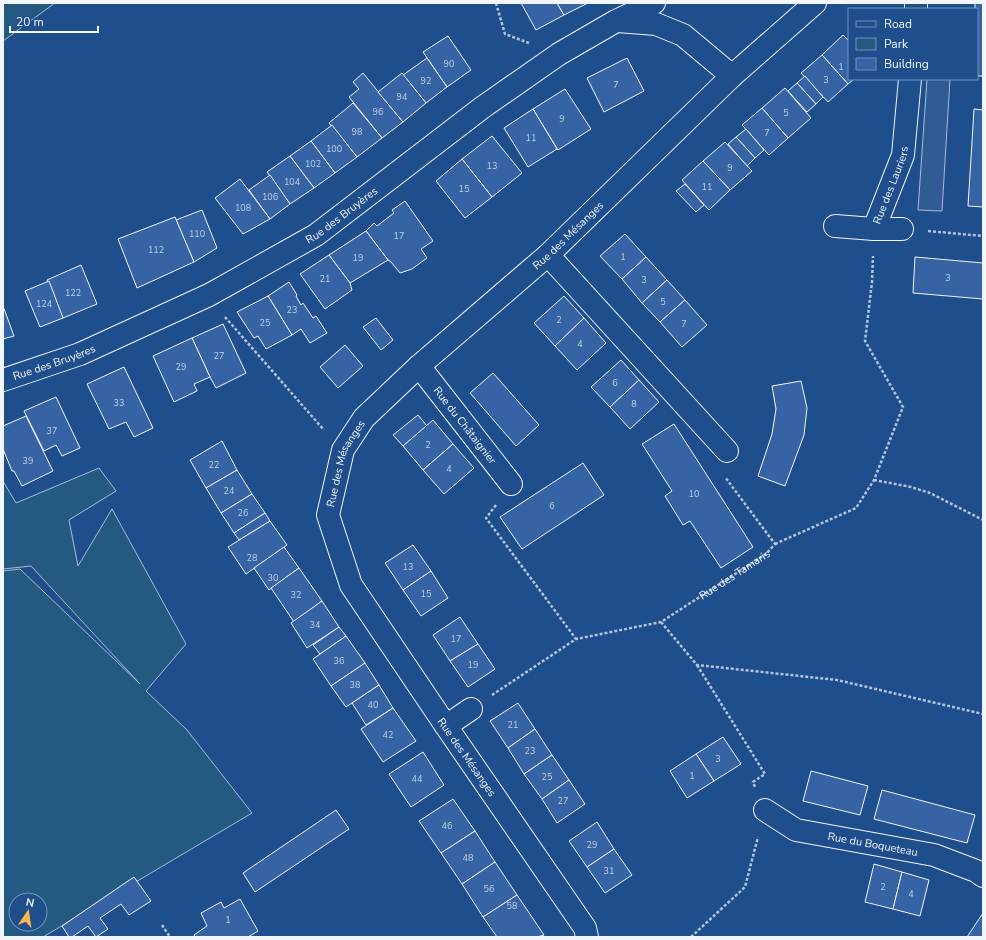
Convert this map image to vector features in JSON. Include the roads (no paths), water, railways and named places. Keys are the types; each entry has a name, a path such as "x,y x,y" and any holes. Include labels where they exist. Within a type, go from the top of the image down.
{"street":[{"name":"Rue des Bruyères","path":"3,380 80,354 209,295 316,235 483,107 559,54 616,21 654,3"},
{"path":"616,21 656,24 683,35 732,76 815,3"},
{"name":"Rue des Mésanges","path":"587,937 585,928 351,585 328,515 342,450 364,418 419,366 548,255 732,76"},
{"name":"Rue des Lauriers","path":"902,229 874,229 904,155 910,80"},
{"path":"835,226 874,229"},
{"path":"548,255 727,451"},
{"name":"Rue du Châtaignier","path":"419,366 512,484"},
{"path":"446,726 471,709"},
{"name":"Rue du Boqueteau","path":"765,810 796,830 934,856 976,871 983,876"}]}
